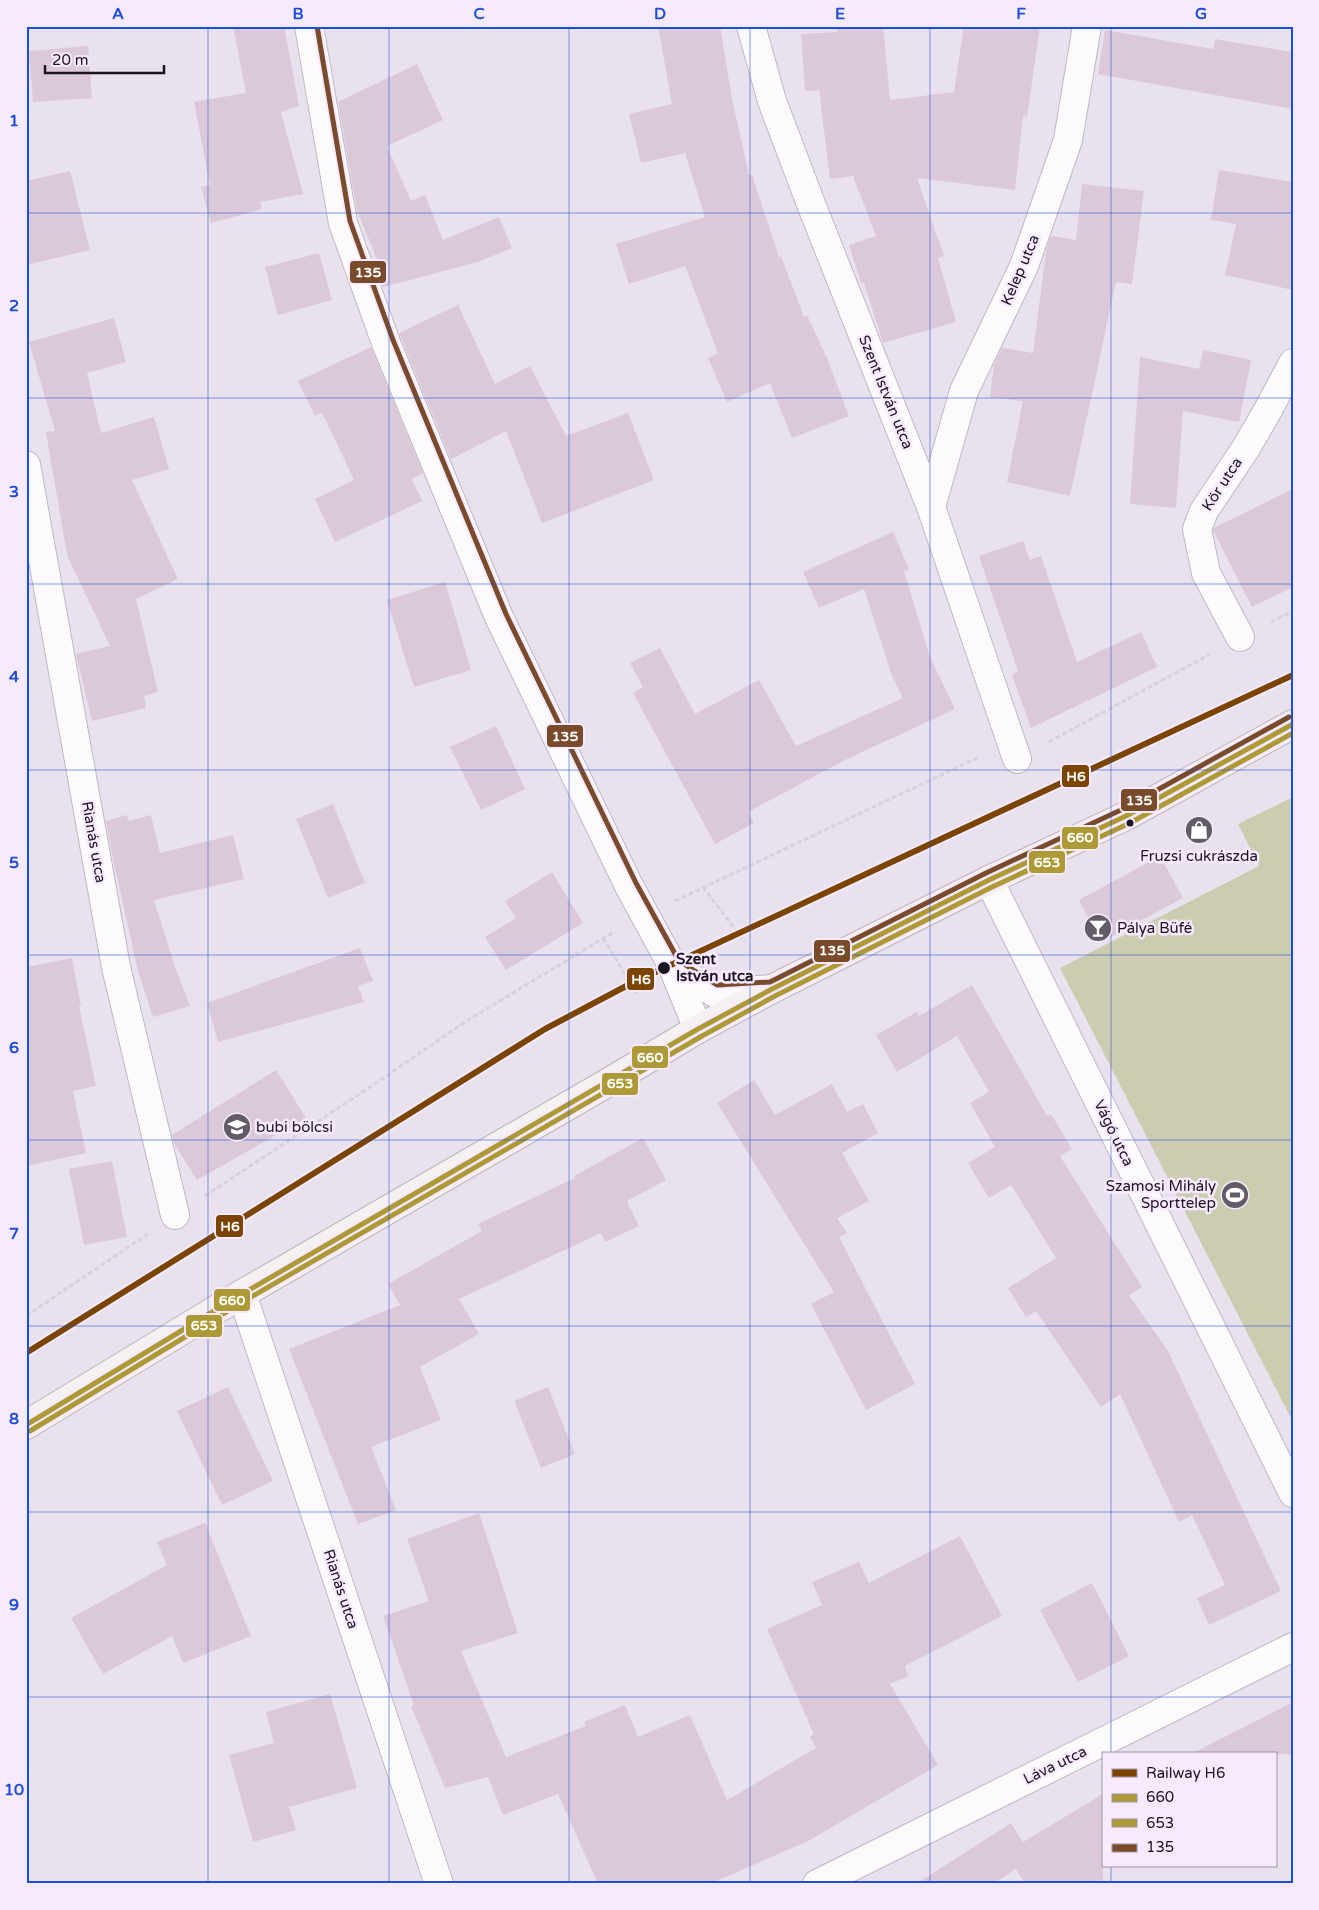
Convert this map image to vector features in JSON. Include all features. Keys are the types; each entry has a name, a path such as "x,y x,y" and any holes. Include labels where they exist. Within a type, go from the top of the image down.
{"main road":[{"path":"26,1425 242,1294 610,1082 698,1028 989,880 1126,816 1293,724"}],"street":[{"path":"309,26 343,223 386,343 499,617 629,886 646,914 672,966 698,1028"},
{"name":"Szent István utca","path":"751,26 775,109 814,213 931,507 1015,751"},
{"name":"Kelep utca","path":"931,507 964,391 1024,266 1068,140 1087,26"},
{"name":"Kör utca","path":"1240,638 1206,573 1197,529 1204,511 1246,448 1293,363"},
{"name":"Rianás utca","path":"26,465 116,967 175,1216"},
{"name":"Vágó utca","path":"989,880 1293,1493"},
{"path":"672,966 715,993 772,989"},
{"name":"Rianás utca","path":"242,1294 439,1884"},
{"name":"Láva utca","path":"817,1884 1293,1647"}],"path":[{"path":"26,1316 468,1020 603,938 646,914 703,887 1015,751 1240,638"},
{"path":"703,887 745,942"},
{"path":"603,938 637,994"}],"green space":[{"name":"Szamosi Mihály Sporttelep","path":"1293,797 1293,1422 1060,968 1259,866 1238,824"}],"building":[{"path":"233,26 284,26 299,106 281,112 303,194 260,202 262,209 211,223 201,187 210,185 194,102 246,93"},
{"path":"658,26 720,26 732,99 749,175 752,175 779,257 781,256 804,317 807,315 827,358 849,416 792,438 770,383 727,402 708,358 718,353 685,266 629,284 616,244 705,217 685,153 641,163 629,114 672,104"},
{"path":"837,26 883,26 890,100 954,92 964,26 1040,26 1027,117 1023,116 1015,190 917,178 944,256 938,258 956,322 883,343 864,283 861,283 849,245 876,236 853,176 830,179 819,90 805,91 801,34 837,32"},
{"path":"1105,30 1213,49 1215,39 1293,52 1293,109 1098,74"},
{"path":"88,46 92,98 33,102 29,51"},
{"path":"417,64 443,120 387,146 411,201 425,195 443,240 499,217 512,248 478,262 383,287 376,268 380,266 357,211 338,102"},
{"path":"1219,170 1293,182 1293,290 1225,275 1236,224 1211,220"},
{"path":"70,171 90,250 26,265 26,181"},
{"path":"1082,184 1144,191 1132,284 1116,282 1070,496 1007,482 1023,401 990,397 994,365 1002,348 1033,353 1046,251 1051,236 1076,240"},
{"path":"319,253 332,300 278,315 265,267"},
{"path":"458,305 495,384 530,366 566,436 628,413 654,480 542,523 506,431 451,459 399,333"},
{"path":"114,318 126,362 87,373 101,433 154,417 169,469 132,480 178,579 136,599 158,692 144,696 146,708 92,721 76,654 110,646 67,555 46,432 55,431 29,342"},
{"path":"371,347 423,473 412,479 422,501 335,542 315,499 354,480 322,412 315,416 298,381"},
{"path":"1203,350 1251,360 1239,422 1183,411 1176,508 1130,504 1140,357 1199,369"},
{"path":"1293,489 1293,587 1252,607 1213,530"},
{"path":"893,532 909,569 904,571 930,657 955,709 845,760 748,812 754,823 715,844 633,693 643,687 630,663 660,648 695,714 759,680 796,746 903,698 892,676 864,589 819,608 803,572"},
{"path":"1023,541 1030,560 1041,556 1077,662 1141,632 1157,667 1031,728 1012,675 1018,671 979,556"},
{"path":"445,582 471,670 414,687 387,600"},
{"path":"496,726 525,789 481,810 450,747"},
{"path":"333,804 365,883 328,898 296,819"},
{"path":"127,815 129,821 151,815 160,853 233,835 244,879 154,900 175,967 190,1006 153,1017 138,971 106,821"},
{"path":"1160,856 1183,898 1101,942 1079,900"},
{"path":"552,872 583,923 506,970 485,937 516,918 505,901"},
{"path":"360,948 373,981 358,986 364,1002 218,1042 207,1003"},
{"path":"72,958 81,1006 79,1006 96,1086 73,1091 86,1153 26,1166 26,967"},
{"path":"972,985 1047,1116 1051,1114 1072,1149 1060,1156 1142,1287 1129,1295 1168,1351 1281,1591 1209,1625 1197,1598 1225,1585 1192,1515 1179,1522 1120,1394 1101,1407 1036,1311 1026,1317 1008,1288 1056,1258 1011,1185 989,1198 968,1163 995,1147 970,1103 989,1092 957,1036 897,1072 876,1035 917,1012 919,1016"},
{"name":"bubi bölcsi","path":"276,1070 306,1118 197,1180 174,1143 172,1135"},
{"path":"754,1080 775,1115 832,1084 847,1112 863,1104 878,1133 842,1153 869,1201 837,1218 847,1233 839,1237 915,1384 866,1410 811,1304 834,1292 717,1103"},
{"path":"643,1138 666,1180 627,1201 639,1226 605,1242 601,1233 459,1299 479,1334 420,1367 441,1420 371,1447 396,1510 358,1524 289,1349 400,1305 388,1284 482,1231 478,1224 575,1178 574,1176"},
{"path":"112,1161 127,1237 84,1245 69,1169"},
{"path":"228,1387 273,1481 222,1505 177,1411"},
{"path":"548,1387 575,1454 541,1468 514,1401"},
{"path":"479,1513 518,1633 461,1651 506,1757 586,1726 584,1722 625,1705 638,1737 690,1715 727,1800 816,1748 810,1737 814,1734 767,1629 822,1605 812,1582 859,1562 869,1583 960,1536 1002,1616 905,1666 908,1676 890,1684 938,1765 808,1841 710,1884 598,1884 558,1794 503,1815 488,1777 445,1788 411,1706 414,1705 383,1616 429,1601 407,1539"},
{"path":"205,1523 251,1636 183,1663 172,1636 103,1674 71,1618 167,1565 157,1542"},
{"path":"1092,1583 1129,1656 1078,1682 1040,1610"},
{"path":"330,1694 357,1788 289,1807 296,1830 253,1842 229,1755 274,1743 266,1712"},
{"path":"1293,1702 1293,1754 1276,1754 1276,1752 1195,1752"},
{"path":"1102,1795 1103,1884 1025,1884 1016,1869 993,1884 916,1884 1011,1823 1023,1842"}],"rail line":[{"name":"H6","path":"26,1353 545,1029 630,984 1293,675"}],"transit line":[{"name":"135","path":"317,26 350,221 393,340 506,614 636,883 679,961"},
{"name":"135","path":"676,959 717,985 770,982 986,873 1123,809 1289,717"},
{"name":"660","path":"26,1425 242,1294 698,1029 772,989 989,880 1126,816 1293,724"},
{"name":"653","path":"30,1431 246,1300 702,1036 775,996 992,887 1130,823 1293,733"}],"place":[{"name":"Fruzsi cukrászda","path":"1199,830"},
{"name":"Pálya Büfé","path":"1098,928"},
{"name":"Szent István utca","path":"664,968"},
{"name":"bubi bölcsi","path":"237,1127"},
{"name":"Szamosi Mihály Sporttelep","path":"1235,1195"}]}
